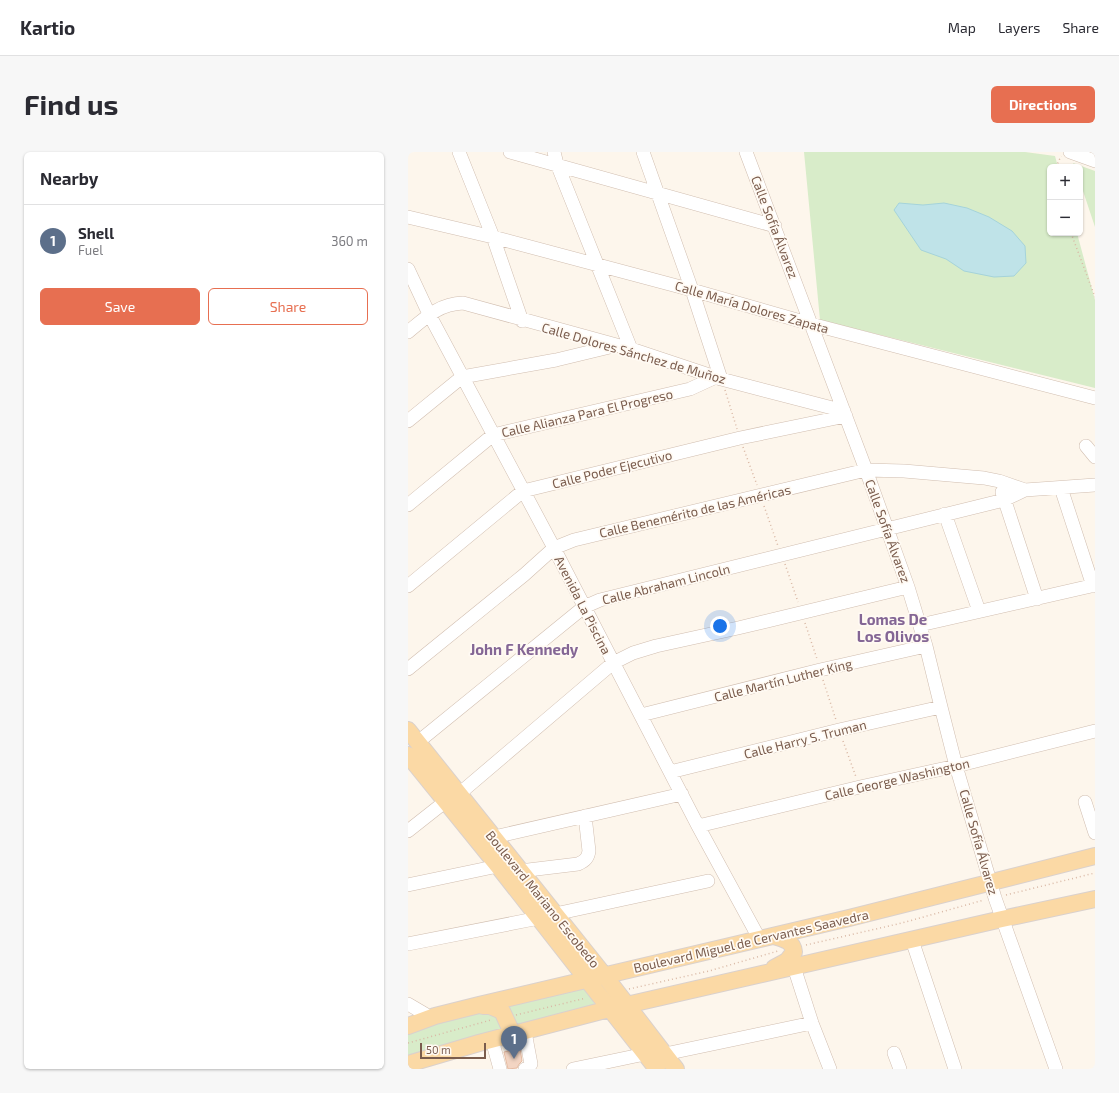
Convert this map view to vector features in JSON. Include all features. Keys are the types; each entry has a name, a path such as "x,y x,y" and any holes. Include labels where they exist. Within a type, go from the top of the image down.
{"main road":[{"name":"Boulevard Mariano Escobedo","path":"411,742 452,797 498,866 657,1069"},
{"name":"Boulevard Mariano Escobedo","path":"452,797 494,837 604,975 676,1069"},
{"name":"Boulevard Miguel de Cervantes Saavedra","path":"408,1026 479,1005 604,975 767,938 993,890 1095,856"},
{"path":"408,1064 610,1009 1095,899"},
{"path":"764,974 787,961 794,952 793,947 786,939 767,938"},
{"path":"479,1005 490,1006 502,1011 505,1017 519,1033"}],"street":[{"path":"459,152 493,237 522,321"},
{"path":"510,152 555,158 658,194 774,226"},
{"path":"643,152 692,290 718,378"},
{"name":"Calle Sofía Álvarez","path":"746,152 845,413 908,587 926,646 940,707 956,766 993,890 1056,1069"},
{"path":"1070,152 1095,161"},
{"path":"555,158 631,350"},
{"name":"Calle María Dolores Zapata","path":"408,217 493,237 692,290 811,324 1095,398"},
{"name":"Avenida La Piscina","path":"408,269 429,314 554,548 698,826 767,938"},
{"name":"Calle Dolores Sánchez de Muñoz","path":"408,332 429,314 450,304 463,304 616,345 718,378 845,413"},
{"path":"408,420 462,377 556,360 616,345"},
{"name":"Calle Alianza Para El Progreso","path":"408,505 493,435 690,389 718,378"},
{"name":"Calle Poder Ejecutivo","path":"408,586 523,491 845,413"},
{"path":"1086,446 1095,457"},
{"name":"Calle Benemérito de las Américas","path":"408,670 524,575 554,548 574,540 866,470 984,478 999,481 1025,490"},
{"path":"999,481 1037,599"},
{"path":"1025,490 1095,485"},
{"path":"920,625 1094,586 1061,488"},
{"name":"Calle Abraham Lincoln","path":"411,742 584,607 600,600 635,590 1004,500 1025,490"},
{"path":"945,514 979,612"},
{"path":"408,831 452,797 613,663 633,653 656,646 908,587"},
{"name":"Calle Martín Luther King","path":"641,715 813,672 926,646"},
{"name":"Calle Harry S. Truman","path":"670,772 839,730 940,707"},
{"name":"Calle George Washington","path":"698,826 860,787 956,766 1095,730"},
{"path":"494,837 682,794"},
{"path":"1085,802 1095,833"},
{"path":"520,871 584,862 589,851 584,816"},
{"path":"408,885 498,866"},
{"path":"555,914 708,881"},
{"path":"408,944 539,918"},
{"path":"912,940 955,1069"},
{"path":"794,967 812,1023 830,1069"},
{"path":"408,1004 425,1014 428,1019"},
{"path":"665,1054 812,1023"},
{"path":"519,1033 532,1064 525,1069"},
{"path":"492,1040 500,1069"},
{"path":"894,1053 900,1069"},
{"path":"573,1069 645,1054"}],"path":[{"path":"1057,164 1062,152"},
{"path":"1072,236 1095,296"},
{"path":"718,378 740,438"},
{"path":"617,992 709,971 793,947 902,923 993,890 1095,873"},
{"path":"408,1043 467,1026 599,996"}],"green space":[{"path":"804,152 1025,152 1055,156 1057,164 1047,164 1047,236 1078,236 1095,300 1095,388 820,320"},
{"path":"1083,167 1095,171 1095,227 1083,191"},
{"path":"584,987 596,1006 408,1055 408,1029"}],"water":[{"path":"899,203 923,205 944,203 967,208 989,217 1012,231 1025,246 1026,263 1014,276 994,277 964,271 946,259 921,250 894,210"}],"building":[{"path":"520,1048 522,1061 517,1068 508,1069 504,1052"}],"place":[{"name":"Shell","path":"514,1059"}],"district":[{"name":"Lomas De Los Olivos","path":"893,628"},
{"name":"John F Kennedy","path":"524,650"}]}
